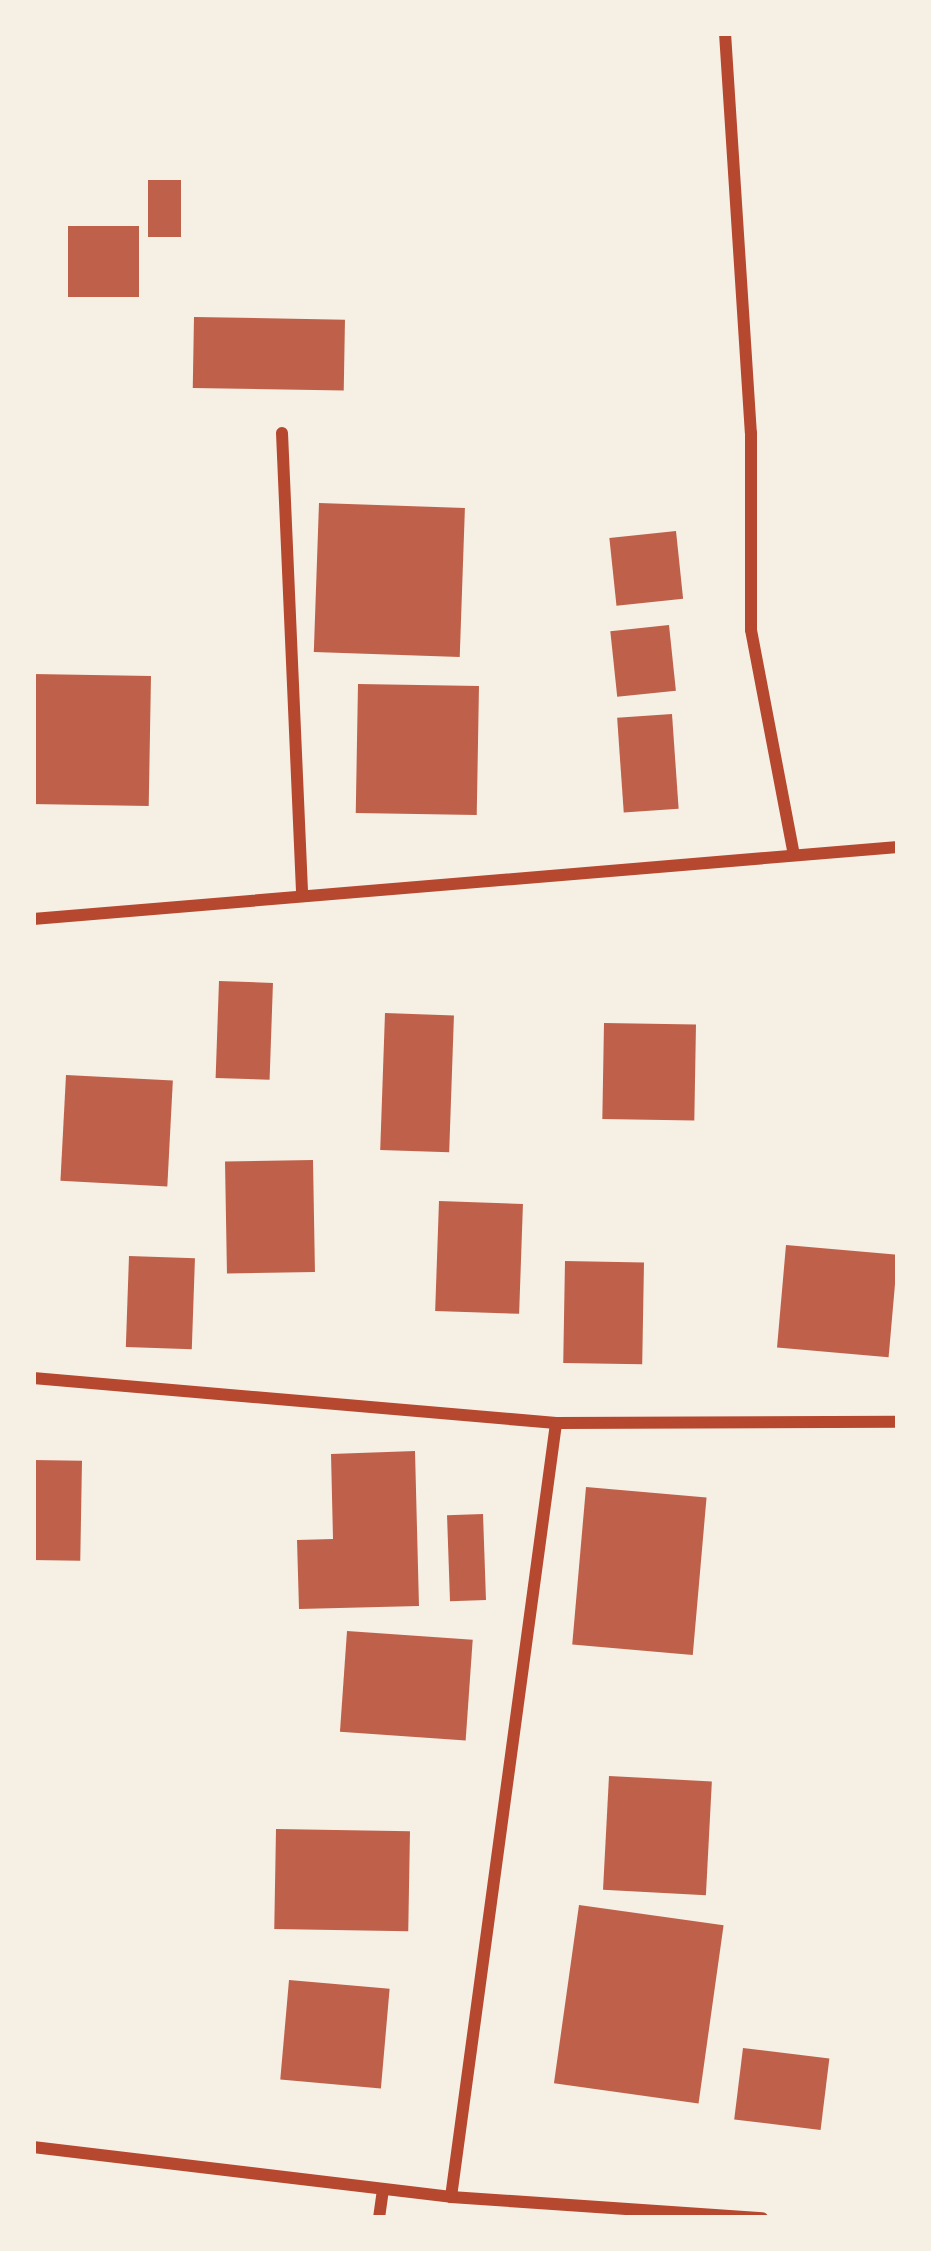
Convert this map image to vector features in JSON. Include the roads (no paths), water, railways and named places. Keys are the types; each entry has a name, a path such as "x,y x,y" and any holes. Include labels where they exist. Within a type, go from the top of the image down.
{"street":[{"path":"725,33 751,433 751,630 794,855"},
{"path":"282,433 302,893"},
{"path":"33,919 898,847"},
{"path":"33,1378 556,1423 898,1422"},
{"path":"451,2197 556,1423"},
{"path":"33,2147 451,2197 762,2218"},
{"path":"379,2218 383,2190"}]}
